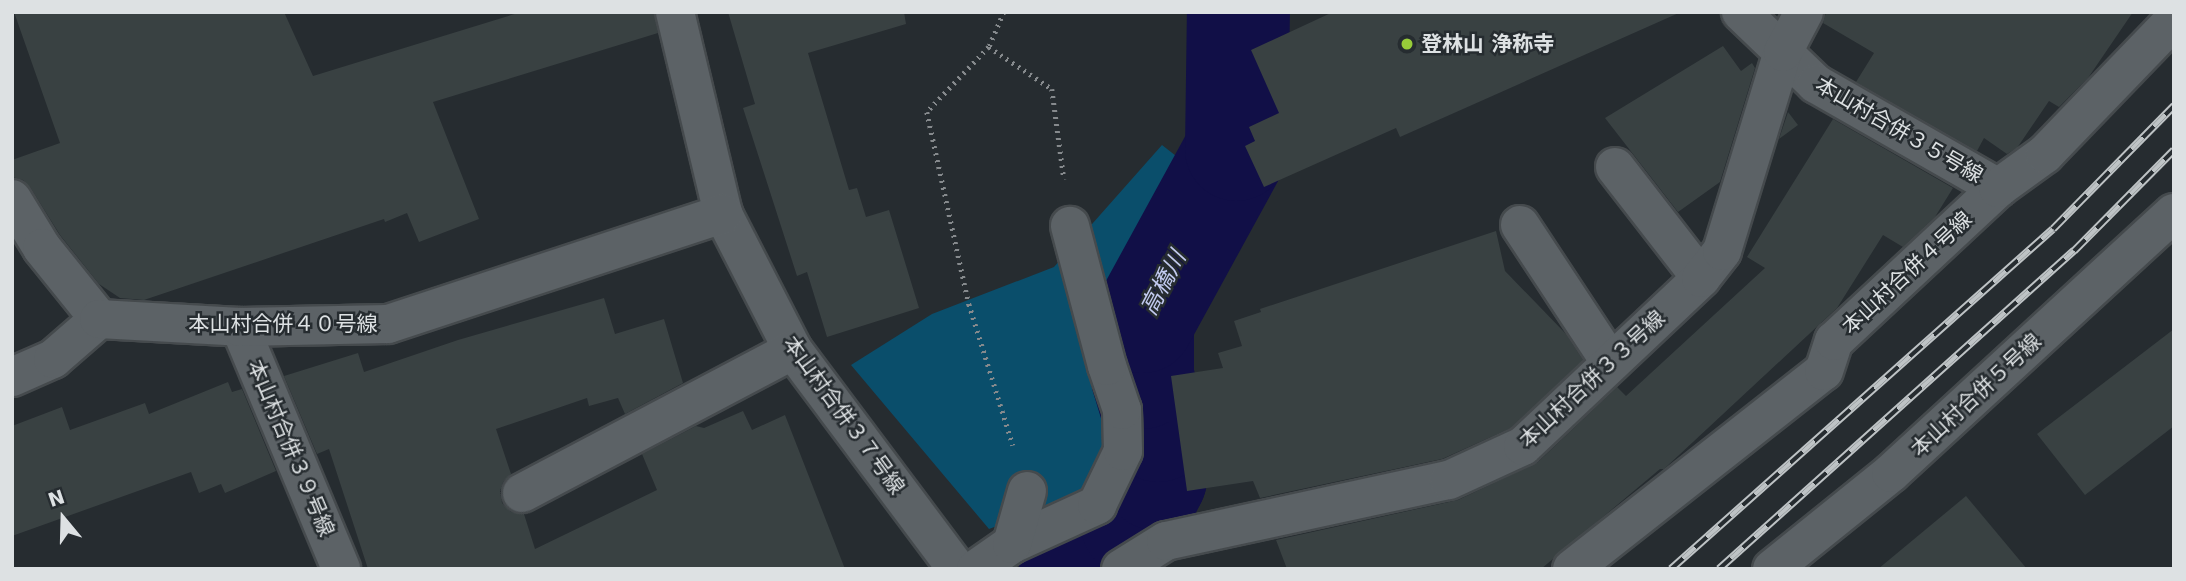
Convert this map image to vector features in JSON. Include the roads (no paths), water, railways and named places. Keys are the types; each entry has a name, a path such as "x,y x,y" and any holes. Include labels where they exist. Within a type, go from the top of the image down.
{"street":[{"name":"本山村合併３７号線","path":"675,12 723,214 793,350 957,569"},
{"name":"本山村合併３５号線","path":"1741,12 1816,84 1998,188"},
{"name":"本山村合併３３号線","path":"1121,569 1166,541 1449,480 1523,446 1701,278 1722,251 1783,52 1804,12"},
{"name":"本山村合併４号線","path":"1572,569 1824,371 1834,341 1998,188 2045,154 2174,20"},
{"path":"1615,167 1701,278"},
{"path":"12,199 42,248 99,320 52,359 12,377"},
{"name":"本山村合併５号線","path":"1772,569 1891,473 2174,213"},
{"name":"本山村合併４０号線","path":"99,320 240,327 388,324 723,214"},
{"path":"1520,225 1611,363"},
{"path":"976,569 1012,544 1097,505 1123,451 1122,410 1070,226"},
{"name":"本山村合併３９号線","path":"240,327 341,569"},
{"path":"522,493 793,350"},
{"path":"1012,544 1027,491"}],"waterway":[{"name":"高橋川","path":"1070,569 1132,524 1155,478 1158,430 1142,377 1142,321 1236,149 1238,12"}],"railway":[{"path":"1671,569 2053,229 2174,106"},
{"path":"1719,569 2074,251 2174,150"}],"place":[{"name":"登林山 浄称寺","path":"1407,44"}]}
